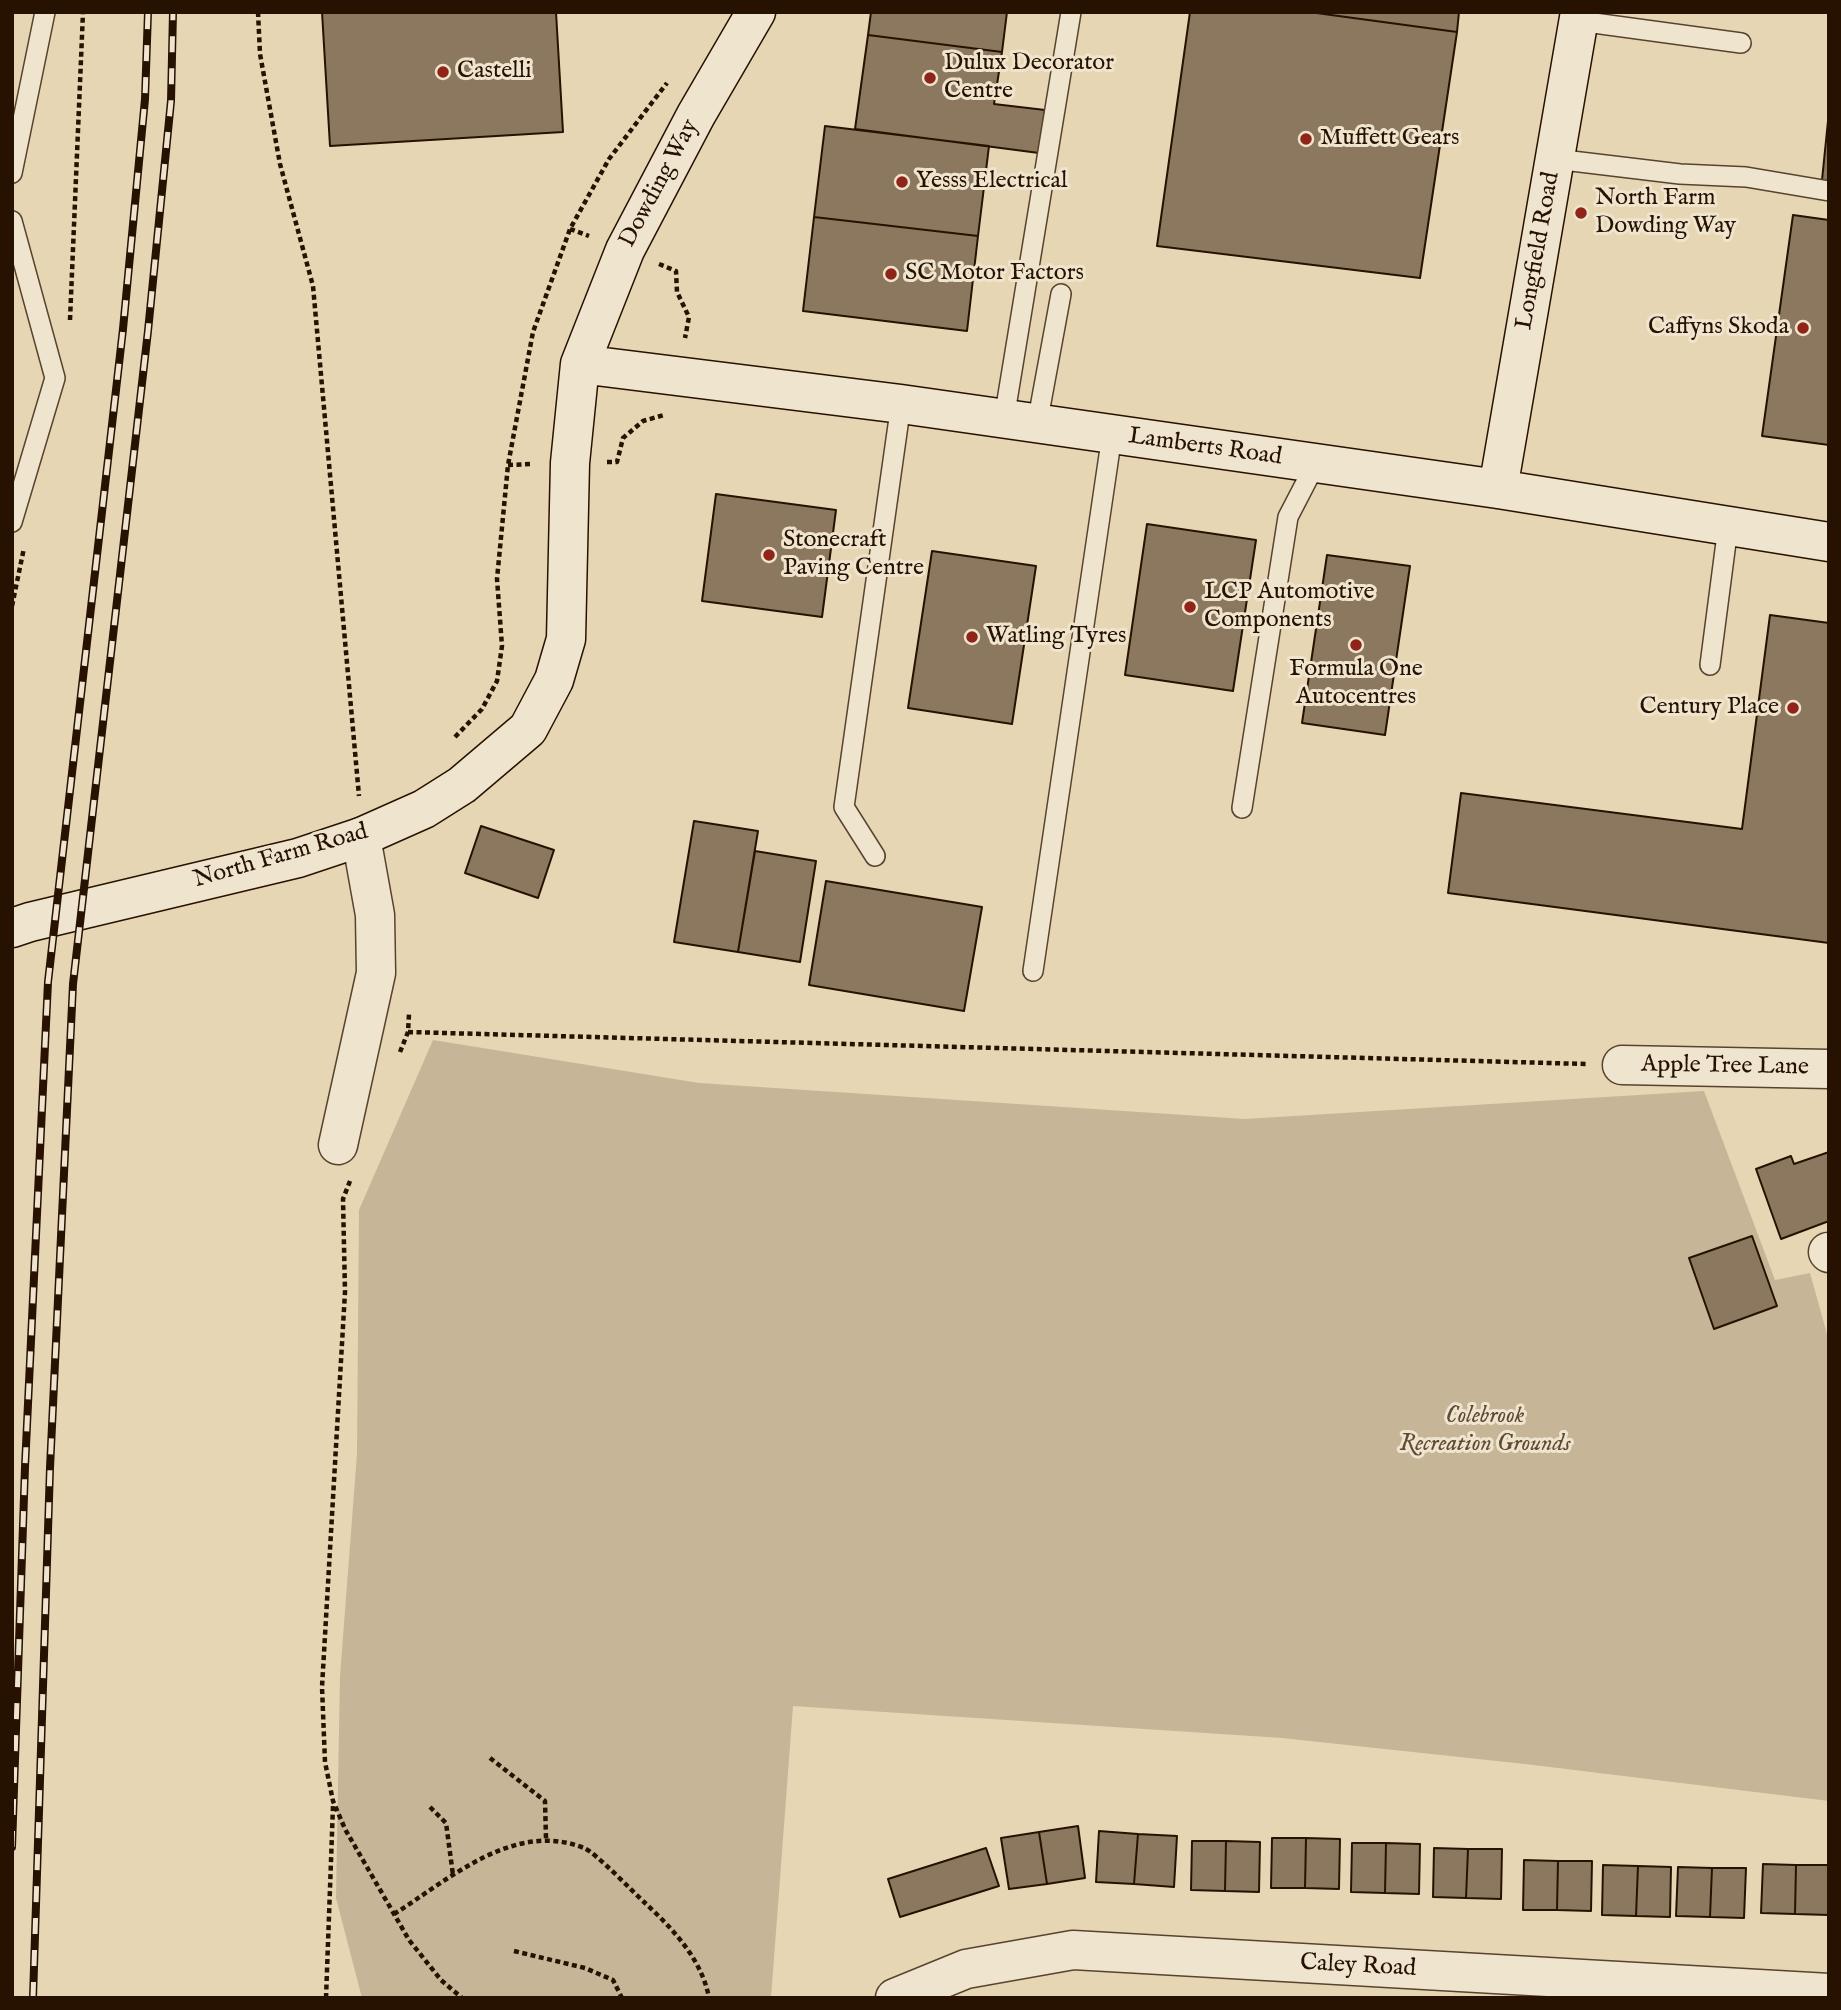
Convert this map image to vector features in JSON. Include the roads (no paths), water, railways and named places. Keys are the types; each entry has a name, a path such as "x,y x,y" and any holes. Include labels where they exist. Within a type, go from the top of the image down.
{"street":[{"name":"Dowding Way","path":"580,364 625,250 696,115 756,12"},
{"name":"Longfield Road","path":"1498,489 1579,17"},
{"name":"Lamberts Road","path":"580,364 901,404 1316,463 1829,542"},
{"name":"North Farm Road","path":"12,928 44,918 298,858 361,837 424,809 462,785 528,729 554,680 566,639 570,463 580,364"},
{"path":"345,1159 376,973 375,915 361,837"},
{"name":"Apple Tree Lane","path":"1622,1065 1829,1069"},
{"name":"Caley Road","path":"895,1998 966,1969 1073,1950 1829,1993"}],"lane":[{"path":"12,173 45,12"},
{"path":"1021,422 1071,12"},
{"path":"1579,17 1741,43"},
{"path":"1555,159 1680,174 1746,177 1829,191"},
{"path":"12,221 55,378 12,522"},
{"path":"1021,422 1061,294"},
{"path":"875,856 844,807 901,404"},
{"path":"1033,971 1112,435"},
{"path":"1242,808 1288,517 1316,463"},
{"path":"1710,664 1728,527"}],"railway":[{"path":"12,1847 25,1467 48,982 123,329 145,99 148,12"},
{"path":"33,1998 50,1468 73,984 148,331 171,101 173,12"}],"place":[{"name":"Castelli","path":"443,72"},
{"name":"Dulux Decorator Centre","path":"930,78"},
{"name":"Muffett Gears","path":"1306,139"},
{"name":"Yesss Electrical","path":"902,182"},
{"name":"North Farm Dowding Way","path":"1581,213"},
{"name":"SC Motor Factors","path":"891,274"},
{"name":"Caffyns Skoda","path":"1803,328"},
{"name":"Stonecraft Paving Centre","path":"769,555"},
{"name":"LCP Automotive Components","path":"1190,607"},
{"name":"Watling Tyres","path":"972,637"},
{"name":"Formula One Autocentres","path":"1356,645"},
{"name":"Century Place","path":"1793,708"}],"park label":[{"name":"Colebrook Recreation Grounds","path":"1485,1431"}]}
